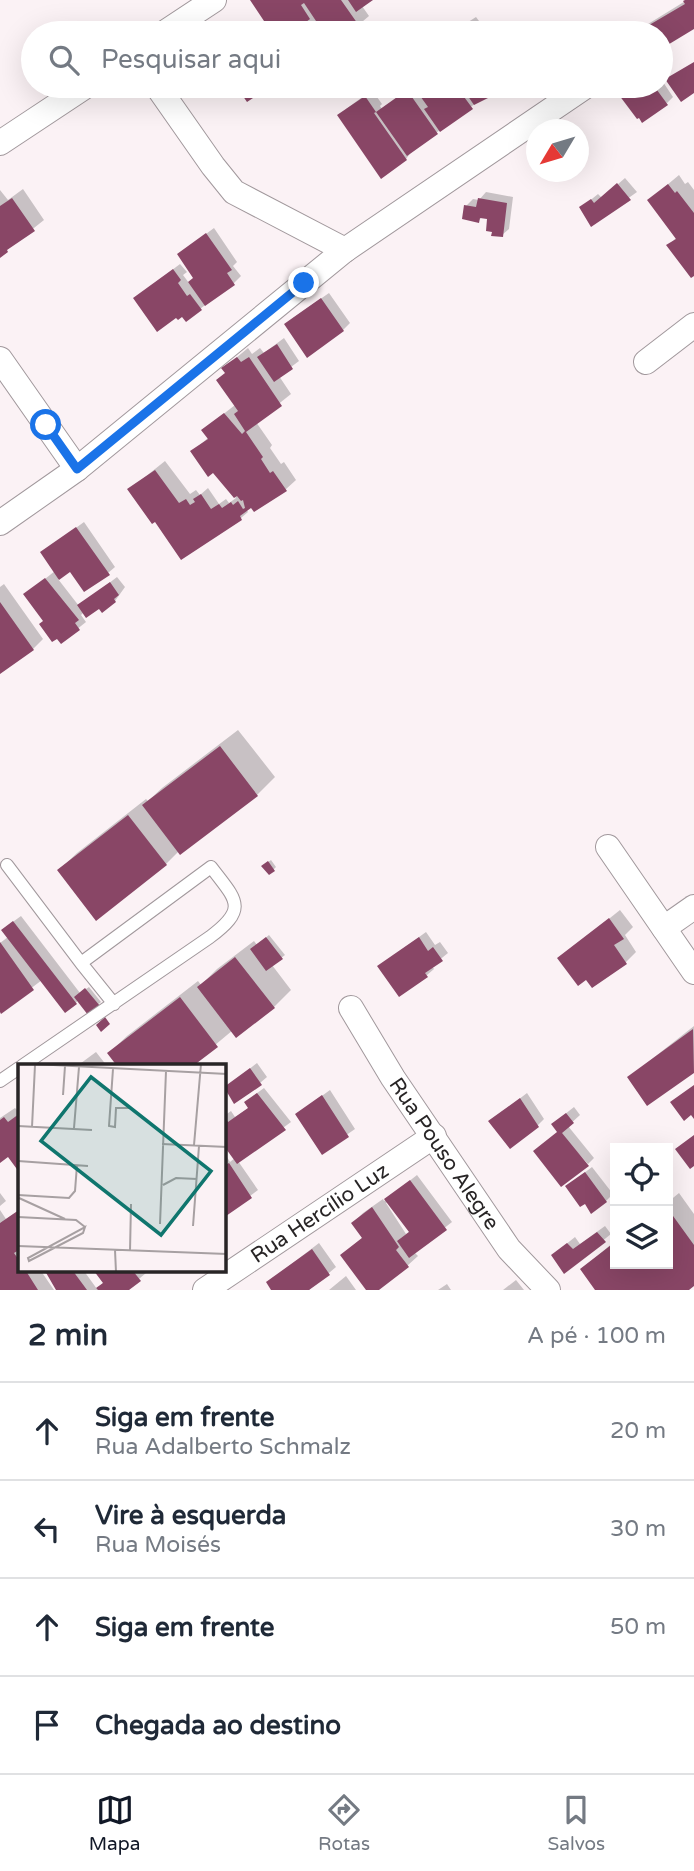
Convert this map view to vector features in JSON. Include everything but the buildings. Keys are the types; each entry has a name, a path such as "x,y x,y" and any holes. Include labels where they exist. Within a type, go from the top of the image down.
{"street":[{"path":"182,21 214,0"},
{"path":"0,143 68,98"},
{"path":"165,98 234,192 345,250"},
{"path":"0,523 77,469 345,250 568,98"},
{"path":"646,362 694,325"},
{"path":"0,359 77,469"},
{"path":"608,847 694,972"},
{"path":"664,928 694,907"},
{"name":"Rua Pouso Alegre","path":"351,1008 399,1086 509,1250 548,1290"},
{"name":"Rua Hercílio Luz","path":"205,1290 434,1136"}],"lane":[{"path":"7,865 114,1004"},
{"path":"25,1064 217,932 233,917 235,912 232,897 211,867 82,963"},
{"path":"0,1081 18,1069"}],"route":[{"path":"46,425 77,469 304,283"}]}
